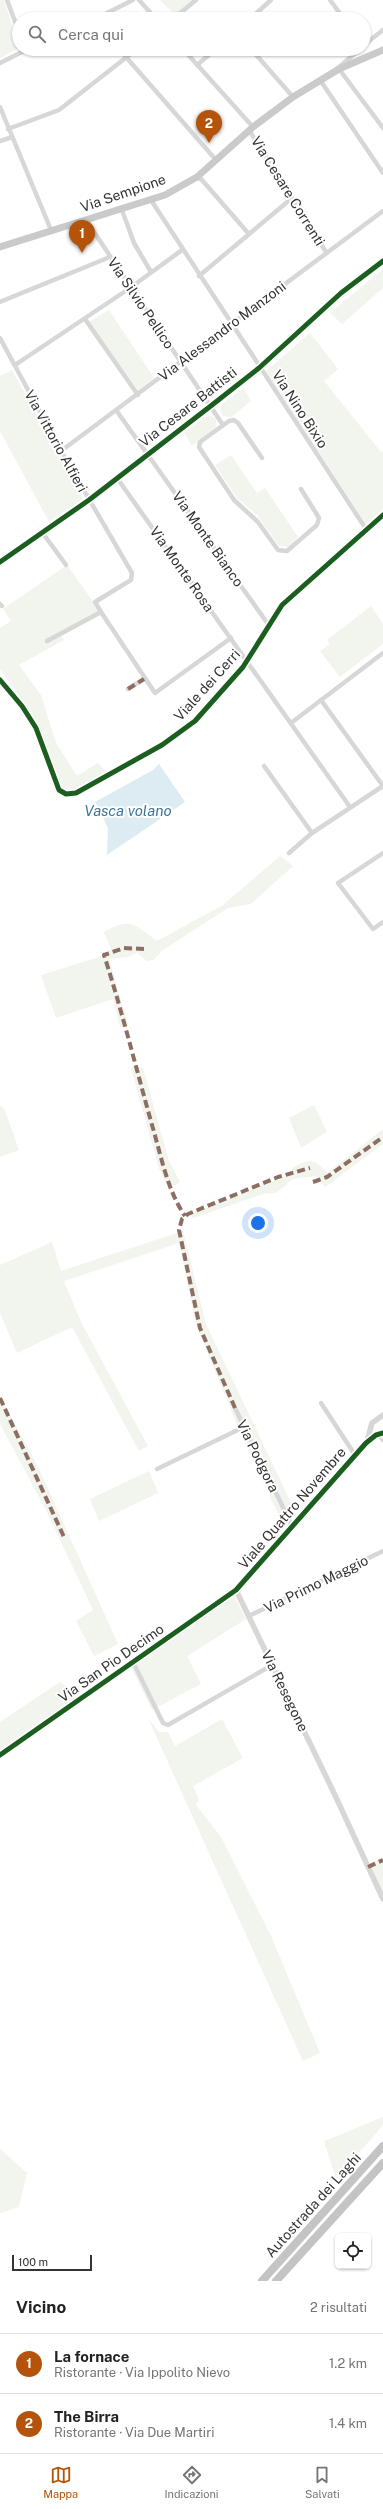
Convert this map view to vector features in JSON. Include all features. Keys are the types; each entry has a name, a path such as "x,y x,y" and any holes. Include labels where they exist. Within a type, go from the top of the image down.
{"highway":[{"name":"Autostrada dei Laghi","path":"262,2281 383,2146"},
{"name":"Autostrada dei Laghi","path":"276,2281 383,2163"}],"main road":[{"name":"Via Sempione","path":"371,55 383,50"},
{"name":"Via Sempione","path":"0,247 50,230 122,210 165,196 197,177 251,129 293,97 339,69 369,56"}],"street":[{"path":"7,0 12,13"},
{"path":"107,12 124,2 133,0"},
{"path":"139,0 150,12"},
{"path":"182,12 196,0"},
{"path":"258,12 271,0"},
{"path":"330,0 339,12"},
{"path":"371,39 383,30"},
{"path":"0,63 13,56"},
{"name":"Via Cesare Correnti","path":"189,56 251,129 326,252"},
{"path":"197,65 208,56"},
{"path":"257,56 293,97"},
{"path":"332,73 352,56"},
{"path":"8,129 59,110 127,57 216,160"},
{"path":"339,69 383,128"},
{"path":"320,80 383,173"},
{"path":"0,107 50,230"},
{"path":"0,141 12,137"},
{"path":"197,177 202,180 248,233"},
{"path":"199,276 248,233 292,198"},
{"name":"Via Nino Bixio","path":"151,200 258,368 366,529"},
{"path":"122,210 134,243 151,272"},
{"name":"Via Alessandro Manzoni","path":"61,451 383,211"},
{"name":"Via Silvio Pellico","path":"86,220 130,288 212,405 223,425"},
{"path":"15,365 130,288 182,250"},
{"path":"0,302 110,258"},
{"name":"Via Cesare Battisti","path":"0,562 89,500 212,405 258,368 341,293 383,261"},
{"path":"84,319 138,395"},
{"name":"Via Vittorio Alfieri","path":"0,338 61,451 133,576 129,582 95,602 101,612"},
{"name":"Via Monte Bianco","path":"116,410 268,624"},
{"path":"262,458 238,422 230,421 200,442 201,452 234,500 254,518 278,550 282,552 287,550 317,525 319,518 301,489"},
{"name":"Via Monte Rosa","path":"118,478 350,806"},
{"name":"Viale dei Cerri","path":"0,680 22,706 36,728 59,790 66,794 76,793 179,734 194,720 247,661 268,624 286,601 383,515"},
{"path":"42,532 66,565"},
{"path":"47,641 101,612 153,692 159,692 231,638"},
{"path":"291,723 383,654"},
{"path":"128,689 144,679"},
{"path":"289,853 312,833 350,806 383,786 322,700"},
{"path":"264,766 312,833"},
{"path":"383,853 338,883 373,929 383,922"},
{"path":"321,1402 354,1455"},
{"name":"Via Podgora","path":"235,1408 292,1526"},
{"path":"380,1421 383,1415"},
{"name":"Viale Quattro Novembre","path":"366,1443 371,1430 371,1425 380,1421"},
{"path":"157,1469 244,1427"},
{"path":"371,1430 379,1434 383,1440"},
{"name":"Viale Quattro Novembre","path":"236,1590 354,1455 366,1443 379,1434"},
{"name":"Via Primo Maggio","path":"249,1616 383,1551"},
{"name":"Via Resegone","path":"236,1590 334,1793 383,1899"},
{"name":"Via San Pio Decimo","path":"0,1755 236,1590"},
{"path":"133,1662 163,1723 168,1725 272,1665"}],"shaded area":[{"path":"0,0 4,0 12,25 12,52 0,58"},
{"path":"160,0 193,0 179,12 172,12"},
{"path":"383,269 383,288 342,324 330,313"},
{"path":"109,310 154,378 138,390 89,322"},
{"path":"310,333 338,369 324,381 381,452 383,451 383,509 366,524 266,371"},
{"path":"12,370 83,499 49,522 0,431 0,376"},
{"path":"244,388 251,401 231,417 223,416 220,410 222,404"},
{"path":"211,416 216,419 216,427 192,446 184,433 205,417"},
{"path":"231,455 257,493 265,488 298,537 288,547 279,546 257,515 237,498 215,465"},
{"path":"67,565 102,614 61,636 64,640 19,665 41,695 56,743 77,776 98,763 106,772 71,791 60,786 47,746 35,719 0,669 0,628 11,621 3,609"},
{"path":"371,606 383,624 383,644 340,677 320,651 330,644 327,640"},
{"path":"280,856 293,866 251,904 228,908 163,950 153,960 147,961 137,953 128,957 109,959 128,1025 120,1027 113,999 56,1018 41,975 99,957 111,949 104,932 113,927 132,924 157,941 223,905"},
{"path":"135,1066 143,1068 169,1161 180,1182 169,1189 159,1169 131,1068"},
{"path":"314,1105 327,1132 301,1148 289,1118"},
{"path":"0,1106 4,1108 19,1150 0,1157"},
{"path":"383,1129 383,1144 325,1187 316,1176 293,1179 276,1193 263,1194 193,1218 190,1215 291,1174 292,1168 307,1161 315,1162 327,1173"},
{"path":"183,1231 206,1324 294,1509 282,1522 248,1451 196,1325 179,1243 64,1281 81,1322 148,1446 139,1451 72,1327 17,1353 0,1313 0,1265 52,1242 61,1271"},
{"path":"0,1396 39,1469 118,1644 94,1656 76,1621 93,1610 46,1510 0,1424"},
{"path":"149,1471 158,1493 99,1521 90,1499"},
{"path":"234,1596 246,1619 187,1656 201,1684 152,1710 131,1667"},
{"path":"60,1682 80,1697 0,1753 0,1722"},
{"path":"148,1718 159,1732 168,1732 175,1746 222,1719 243,1758 193,1786 199,1800 196,1805 221,1837 272,1938 320,2053 303,2061"},
{"path":"383,1857 383,1896 370,1863"},
{"path":"383,2117 383,2125 336,2179 324,2141"},
{"path":"0,2149 27,2173 19,2207 0,2213"}],"water":[{"name":"Vasca volano","path":"159,764 185,802 107,855 108,828 95,802 153,770"}],"marked path":[{"path":"128,689 144,679"},
{"path":"144,949 124,948 104,955 123,1018 165,1172 169,1184 185,1216"},
{"path":"313,1182 327,1177 383,1137"},
{"path":"235,1408 200,1328 179,1230 182,1219 188,1214 278,1177 310,1168"},
{"path":"0,1398 64,1537"},
{"path":"368,1867 383,1860"}],"cycle path":[{"path":"0,562 89,500 212,405 259,368 341,293 383,261"},
{"path":"0,680 22,706 36,728 59,790 66,794 76,793 162,745 195,721 243,667 282,605 383,515"},
{"path":"0,1755 236,1590 366,1443 376,1435 383,1433"}],"place":[{"name":"The Birra","path":"209,143"},
{"name":"La fornace","path":"82,253"}]}
